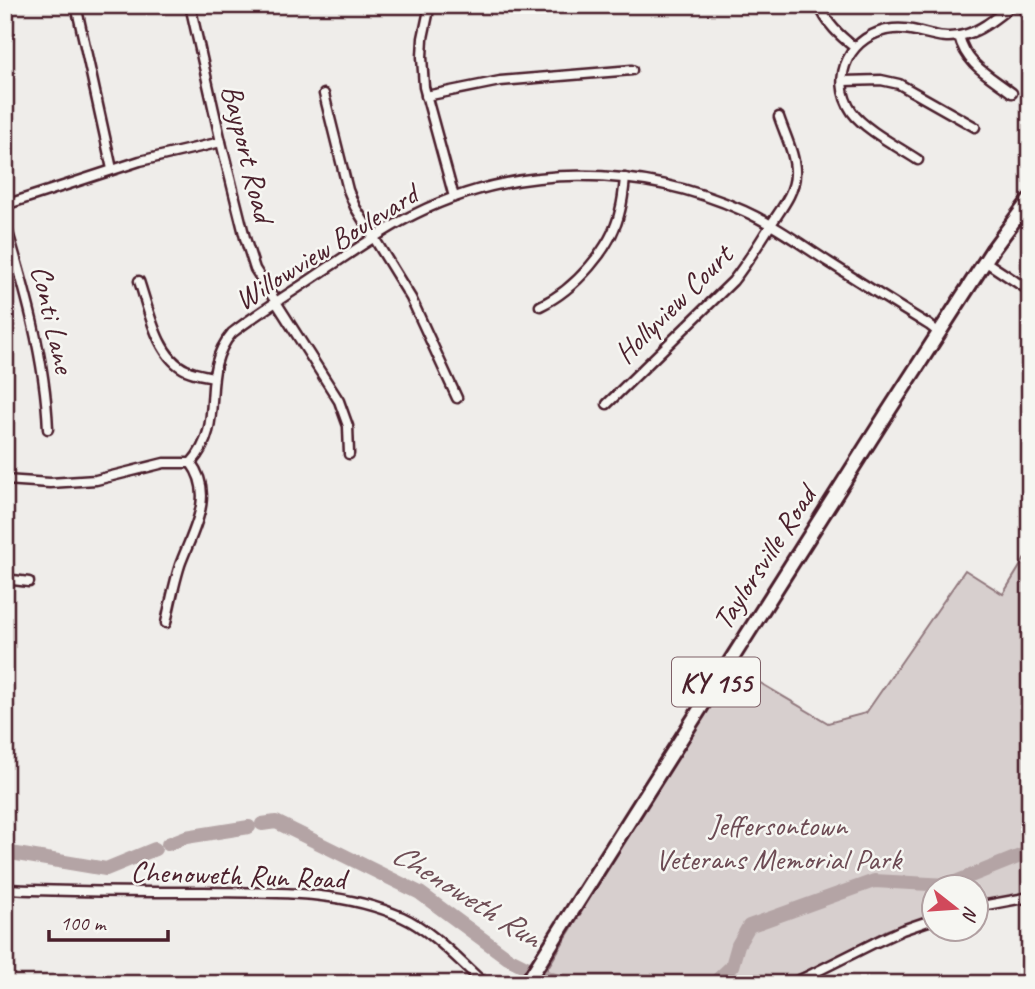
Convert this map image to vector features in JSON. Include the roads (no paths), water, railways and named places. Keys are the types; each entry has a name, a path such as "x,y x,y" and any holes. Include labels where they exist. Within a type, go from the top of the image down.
{"main road":[{"path":"1023,5 1030,16"},
{"name":"Taylorsville Road","path":"527,983 939,333 1030,200"}],"street":[{"path":"76,5 112,169"},
{"name":"Bayport Road","path":"190,5 251,260 339,401 348,426 349,454"},
{"path":"430,5 422,57 424,87 454,197"},
{"path":"819,5 827,21 854,47"},
{"path":"918,160 872,131 853,114 844,94 843,81 854,47 873,33 897,28 934,37 959,36 976,30 1013,5"},
{"path":"959,36 965,55 972,63 1012,93"},
{"path":"426,96 500,81 632,71"},
{"path":"843,81 881,80 900,84 975,127"},
{"path":"324,94 348,190 355,207 411,298 457,398"},
{"name":"Hollyview Court","path":"607,404 733,281 771,225 790,192 796,175 794,160 779,117"},
{"path":"5,205 112,169 221,142"},
{"name":"Willowview Boulevard","path":"191,463 202,447 210,425 213,377 220,351 232,333 414,214 454,197 507,183 586,175 625,178 676,187 710,197 771,225 939,333"},
{"path":"540,306 561,294 593,262 607,243 620,212 625,178"},
{"name":"Conti Lane","path":"5,222 21,274 42,370 48,429"},
{"path":"986,262 1030,290"},
{"path":"139,281 166,354 184,369 213,377"},
{"path":"5,480 50,483 96,480 164,463 191,463 200,486 201,510 179,568 166,623"},
{"path":"5,579 29,582"},
{"name":"Chenoweth Run Road","path":"5,889 88,893 265,893 314,895 344,900 378,908 412,922 485,984"},
{"path":"990,904 1030,897"},
{"path":"792,984 889,936 920,924"}],"waterway":[{"name":"Chenoweth Run","path":"262,824 276,822 420,893 508,958 567,984"},
{"name":"Chenoweth Run","path":"168,844 186,837 249,827"},
{"name":"Chenoweth Run","path":"5,852 106,869 155,849"},
{"name":"Chenoweth Run","path":"713,984 732,966 738,945 749,926 874,881 948,885 1030,852"}],"park label":[{"name":"Jeffersontown Veterans Memorial Park","path":"778,842"}]}
